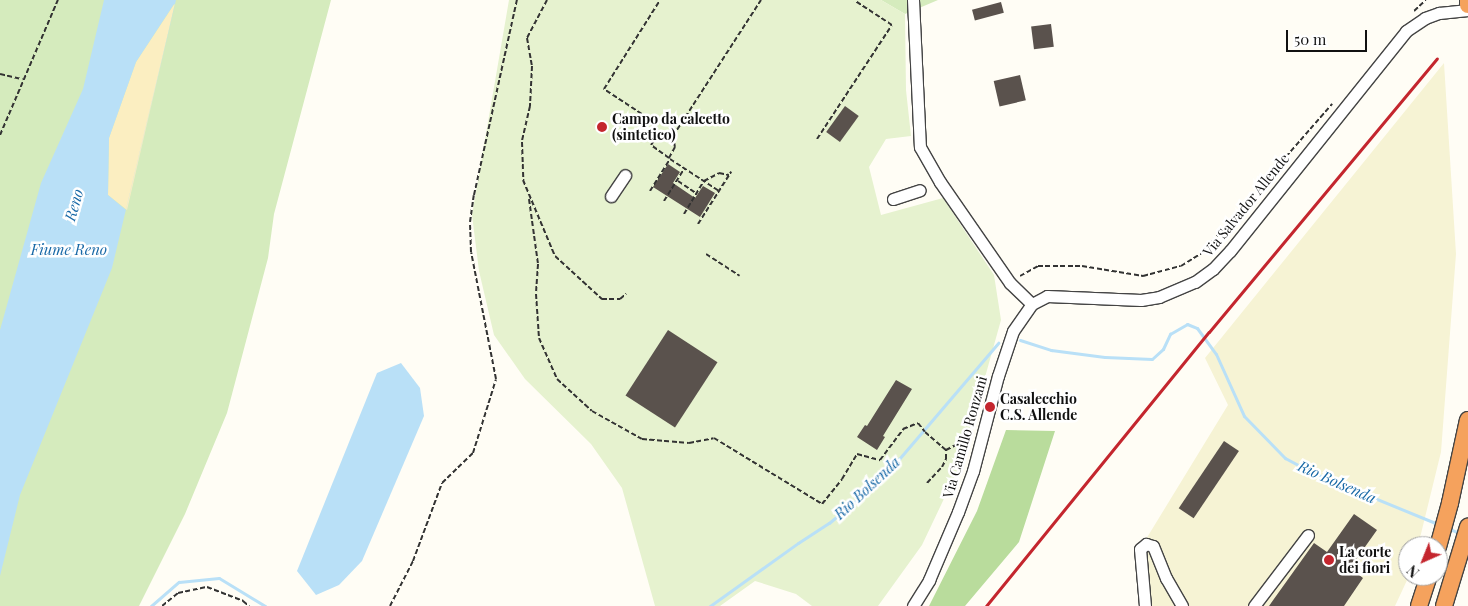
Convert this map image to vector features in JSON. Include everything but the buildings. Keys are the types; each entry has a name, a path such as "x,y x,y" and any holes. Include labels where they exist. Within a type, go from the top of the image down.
{"highway":[{"path":"1468,0 1468,5"},
{"path":"1441,536 1468,420"},
{"path":"1444,606 1468,527"},
{"path":"1419,606 1426,586"}],"street":[{"path":"913,0 920,147 940,182 1010,283 1032,304"},
{"name":"Via Salvador Allende","path":"1032,304 1047,296 1141,300 1159,297 1195,282 1213,269 1230,251 1406,30 1425,18 1438,13 1468,10"},
{"path":"611,196 625,175"},
{"path":"893,199 920,190"},
{"name":"Via Camillo Ronzani","path":"913,606 929,580 958,512 973,470 1012,331 1032,304"},
{"path":"1254,606 1308,534"},
{"path":"1145,606 1140,549 1146,544 1153,546 1166,578 1182,606"}],"path":[{"path":"0,135 58,0"},
{"path":"390,606 413,561 442,483 473,453 496,379 471,252 470,222 474,195 517,0"},
{"path":"546,0 527,38 532,66 530,106 522,142 523,180 529,199 555,256 602,299 620,299 626,294"},
{"path":"658,135 648,118 604,89 660,0"},
{"path":"650,191 675,147 673,136 761,0"},
{"path":"817,139 892,25 854,0"},
{"path":"1411,14 1426,0"},
{"path":"0,74 13,75 23,79"},
{"path":"1010,283 1038,266 1082,266 1143,276 1181,266 1202,253 1334,101"},
{"path":"673,136 670,133 663,132 658,135 651,145 719,191"},
{"path":"664,201 685,168"},
{"path":"684,214 704,181 719,173 730,173 698,224"},
{"path":"677,181 697,194"},
{"path":"529,199 538,264 536,294 539,338 557,380 592,411 642,439 689,443 714,438 822,504 857,454 880,460 903,429 918,423 925,432 946,450 946,459 942,467 927,483"},
{"path":"706,254 740,276"},
{"path":"946,450 985,428"},
{"path":"162,606 178,592 207,587 243,600 248,606"}],"shaded area":[{"path":"1444,63 1456,254 1441,452 1420,536 1398,536 1398,586 1404,586 1395,606 1144,606 1140,549 1228,405 1205,358"}],"green space":[{"path":"0,0 331,0 274,214 268,258 227,413 185,514 139,606 0,606"},
{"path":"509,0 881,0 905,14 906,90 911,136 886,139 869,167 881,215 943,198 994,275 1001,320 961,463 922,545 878,606 812,606 796,594 755,581 720,606 655,606 622,488 591,444 525,379 494,335 479,271 472,215"},
{"path":"881,0 938,0 905,14"},
{"path":"1006,430 1055,431 1019,542 965,606 929,606 977,511"}],"sand":[{"path":"175,3 127,210 108,195 109,138 136,62"}],"water":[{"name":"Fiume Reno","path":"104,0 176,0 175,5 136,62 109,138 108,195 126,210 112,268 20,495 0,576 0,330 41,183 83,89"},
{"path":"401,363 420,388 424,416 362,561 339,585 316,595 297,571 377,373"}],"waterway":[{"name":"Rio Bolsenda","path":"1020,340 1051,350 1105,357 1152,359 1163,349 1170,334 1187,324 1197,328 1216,354 1244,416 1285,458 1311,472 1440,525"},
{"name":"Rio Bolsenda","path":"710,606 829,523 865,493 899,459 998,343"},
{"name":"Rio Bolsenda","path":"1448,528 1461,534"},
{"name":"Rio Bolsenda","path":"151,606 179,582 219,578 265,606"}],"railway":[{"path":"986,606 1209,332 1437,58"}],"place":[{"name":"Campo da calcetto (sintetico)","path":"602,127"},
{"name":"Casalecchio C.S. Allende","path":"990,407"},
{"name":"La corte dei fiori","path":"1329,560"}],"water label":[{"name":"Reno","path":"74,205"}]}
